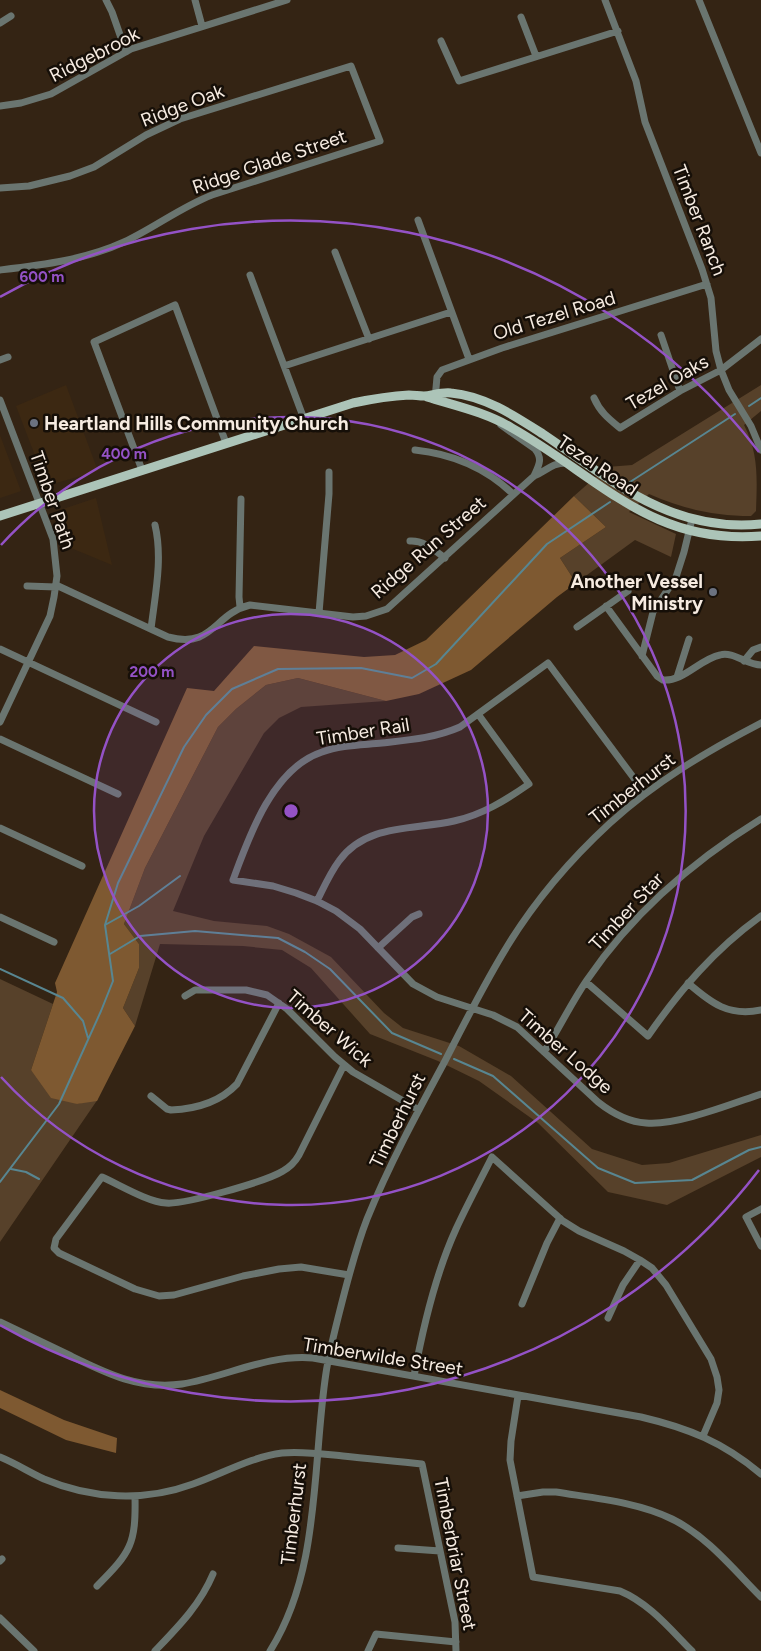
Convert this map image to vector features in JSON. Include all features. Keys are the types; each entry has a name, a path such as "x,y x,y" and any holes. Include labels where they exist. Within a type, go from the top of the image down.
{"main road":[{"name":"Tezel Road","path":"0,516 304,418 368,400 412,395 435,396 450,393 471,397 503,410 526,423 638,498 668,511 692,519 734,525 761,524"},
{"name":"Tezel Road","path":"435,396 489,416 513,428 637,510 657,519 690,531 711,535 734,537 761,536"}],"street":[{"path":"106,0 126,52"},
{"path":"195,0 202,26"},
{"name":"Timber Ranch","path":"605,0 636,82 644,122 707,284 711,298 716,351 721,370 729,390 751,426 761,450"},
{"path":"699,0 761,153"},
{"name":"Ridgebrook","path":"0,106 21,104 51,94 126,52 282,1"},
{"path":"0,23 11,16"},
{"path":"521,18 536,56"},
{"path":"442,41 459,81 618,31"},
{"name":"Ridge Oak","path":"0,188 29,186 70,176 94,167 146,135 180,119 351,66 380,141"},
{"name":"Ridge Glade Street","path":"0,270 65,262 94,253 122,243 195,202 212,195 380,141"},
{"path":"418,220 469,359"},
{"path":"335,252 369,339"},
{"path":"250,275 304,418"},
{"name":"Old Tezel Road","path":"435,396 437,377 442,370 469,359 707,284"},
{"path":"142,470 94,342 175,305 226,443"},
{"path":"284,366 451,312"},
{"path":"661,335 680,391"},
{"name":"Tezel Oaks","path":"594,398 607,418 620,428 680,391 721,370 761,339"},
{"path":"0,360 8,357"},
{"name":"Timber Path","path":"0,400 40,503 55,548 57,566 56,586 50,616 0,722"},
{"path":"489,416 535,449 541,458 534,476"},
{"path":"415,450 446,455 472,464 490,474 513,494"},
{"name":"Ridge Run Street","path":"240,608 258,606 353,617 379,613 387,609 445,558 534,476 543,473 551,465 566,463"},
{"path":"319,613 329,494 329,472"},
{"path":"27,586 56,586 178,640 185,641 197,638 207,633 227,615 240,608 242,499"},
{"path":"642,656 653,612 676,576 692,519"},
{"path":"151,629 159,559 155,525"},
{"path":"410,541 427,545 445,558"},
{"path":"577,627 628,591"},
{"path":"606,606 642,656 660,678 665,681 677,677 720,654 731,656 750,664 761,665"},
{"path":"677,677 689,639"},
{"path":"744,661 753,650 761,647"},
{"path":"0,649 156,722"},
{"name":"Timber Rail","path":"233,880 263,810 286,776 299,764 314,755 331,749 437,736 460,727 548,663 645,793"},
{"path":"317,901 340,860 364,838 383,831 455,821 469,817 503,802 529,784 478,714"},
{"name":"Timberhurst","path":"270,1651 285,1624 302,1575 328,1361 349,1275 367,1220 419,1110 509,943 548,890 596,837 645,793 711,750 761,723"},
{"path":"0,739 118,794"},
{"name":"Timber Star","path":"544,1052 586,982 621,936 674,882 702,858 761,819"},
{"path":"0,828 82,866"},
{"name":"Timber Lodge","path":"233,880 273,886 317,901 345,917 360,929 405,976 420,988 436,996 505,1020 517,1027 611,1112 625,1118 646,1123 674,1120 761,1094"},
{"path":"378,948 419,914"},
{"path":"586,982 648,1036 688,983 721,948 761,916"},
{"path":"0,917 54,942"},
{"path":"688,983 714,1004 723,1008 746,1012 761,1010"},
{"name":"Timber Wick","path":"185,996 195,990 246,990 266,996 279,1003 292,1014 344,1065 368,1082 419,1110"},
{"path":"151,1096 171,1110 204,1105 226,1094 237,1084 279,1003"},
{"path":"344,1065 299,1155 289,1167 269,1178 178,1203 166,1204 102,1177 56,1239 54,1248 59,1253 135,1289 159,1296 174,1295 243,1276 280,1269 301,1267 349,1275"},
{"path":"414,1376 421,1336 438,1277 455,1231 492,1157 560,1218 579,1231 640,1260 652,1268 666,1285 714,1365 718,1384 717,1403 703,1436"},
{"path":"761,1209 746,1217 761,1246"},
{"path":"522,1304 560,1218"},
{"path":"608,1318 632,1268 640,1260"},
{"name":"Timberwilde Street","path":"0,1322 109,1375 146,1385 169,1385 194,1381 277,1359 303,1357 641,1417 676,1425 703,1436 748,1463 761,1474"},
{"path":"518,1396 510,1450 511,1469 533,1577 620,1591 632,1596 649,1608 692,1651"},
{"path":"0,1457 42,1478 63,1486 101,1495 135,1496 168,1492 269,1455 295,1452 317,1453"},
{"name":"Timberbriar Street","path":"317,1453 422,1464 455,1622 456,1651"},
{"path":"517,1496 556,1492 644,1508 659,1513 699,1537 761,1597"},
{"path":"97,1586 121,1561 131,1542 135,1521 135,1496"},
{"path":"398,1548 440,1551"},
{"path":"155,1651 199,1602 213,1574"},
{"path":"0,1618 34,1651"},
{"path":"368,1651 376,1634 456,1642"}],"shaded area":[{"path":"66,385 98,471 53,484 44,479 16,406"},
{"path":"761,385 761,411 744,425 755,457 757,477 756,511 751,516 712,513 687,508 649,494 629,512 676,534 671,557 635,540 576,583 560,558 606,527 574,496 607,467 632,465"},
{"path":"0,435 21,491 0,498"},
{"path":"574,496 606,527 560,558 576,583 471,670 419,694 386,701 298,678 266,685 236,709 218,727 145,868 124,924 139,944 139,968 123,1008 135,1026 97,1101 77,1104 51,1098 31,1070 57,992 55,983 187,688 214,691 254,646 364,657 395,655 426,640"},
{"path":"96,498 112,565 66,546 57,516 60,510"},
{"path":"298,678 386,701 301,707 279,718 264,733 204,836 173,911 214,921 267,926 289,934 331,957 384,1013 403,1028 459,1046 511,1076 592,1149 642,1165 669,1163 761,1135 761,1157 667,1205 608,1192 538,1123 479,1081 438,1061 370,1034 311,968 282,950 243,946 160,944 135,1026 123,1008 139,968 139,944 124,924 145,868 218,727 236,709 266,685"},
{"path":"0,979 53,1004 31,1070 77,1104 98,1099 0,1242"},
{"path":"0,1390 64,1420 117,1438 116,1453 66,1440 0,1408"}],"waterway":[{"path":"749,406 761,398"},
{"path":"630,482 735,414"},
{"path":"0,1182 59,1104 101,1011 113,981 105,925 118,883 184,747 206,715 232,689 278,669 361,668 412,678 436,664 547,544 610,502"},
{"path":"105,925 139,906 180,876"},
{"path":"110,954 140,936 195,931 278,938 305,952 330,969 392,1033 441,1054"},
{"path":"0,969 63,998 83,1021 88,1038"},
{"path":"454,1059 493,1076 598,1168 635,1183 692,1180 749,1150 761,1147"},
{"path":"11,1169 26,1172 39,1179"}],"place":[{"name":"Heartland Hills Community Church","path":"34,423"},
{"name":"Another Vessel Ministry","path":"713,592"}]}
